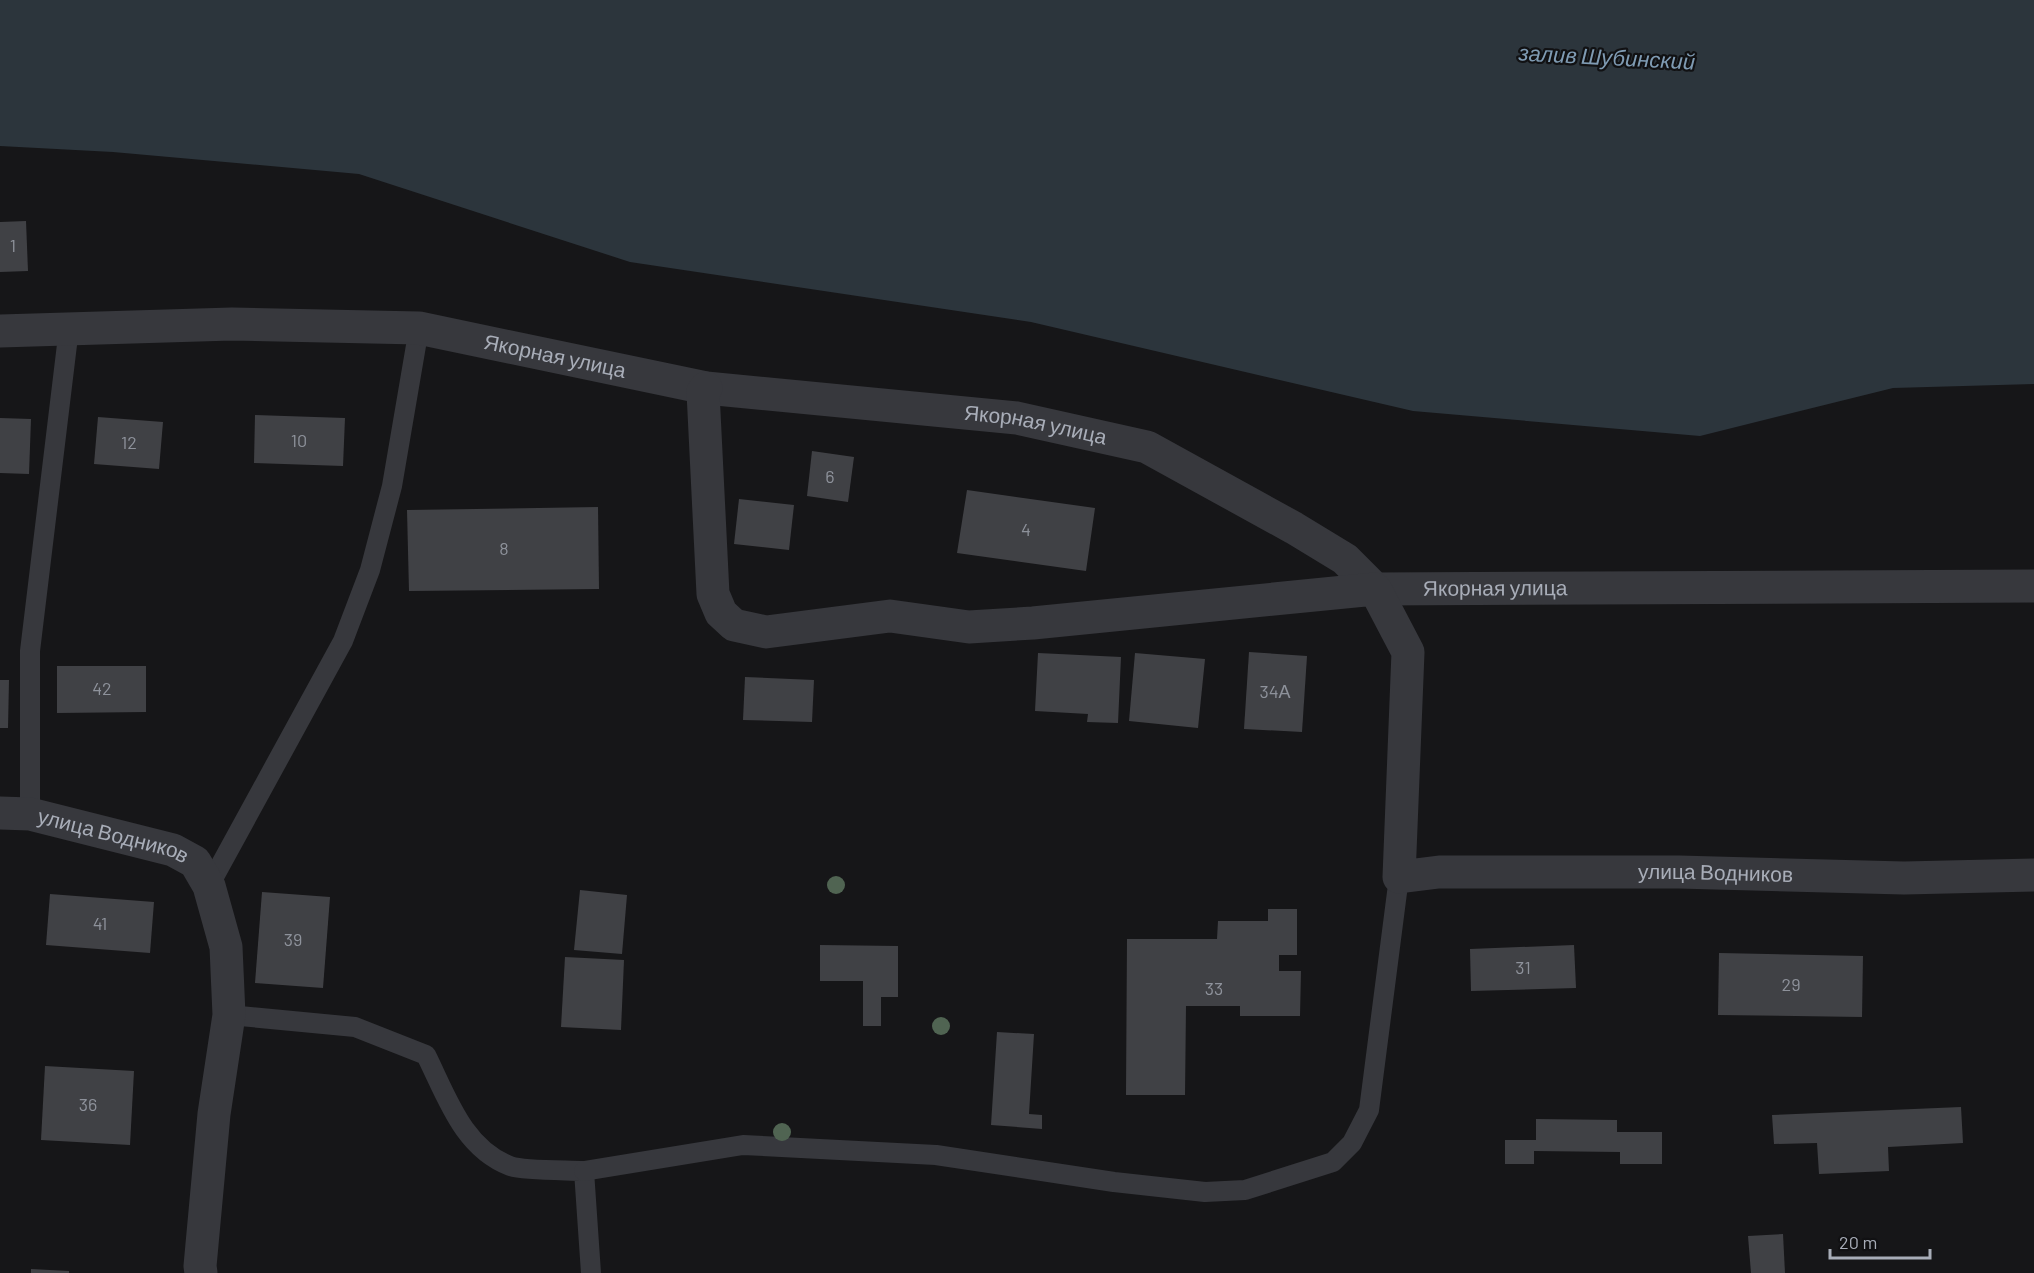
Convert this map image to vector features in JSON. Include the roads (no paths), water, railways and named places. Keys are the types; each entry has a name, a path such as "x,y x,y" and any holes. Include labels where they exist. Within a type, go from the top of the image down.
{"street":[{"name":"Якорная улица","path":"0,331 232,324 419,328 706,388 1017,418 1147,447 1294,528 1345,559 1375,589 2034,586"},
{"path":"706,388 703,392 713,594 721,613 734,625 766,633 890,616 969,627 1375,589 1408,652 1399,877"},
{"name":"улица Водников","path":"15,814 173,850 195,862 209,886 226,947 229,1015 214,1114 201,1273"},
{"name":"улица Водников","path":"1399,877 1439,872 1679,872 1904,878 2034,875"}],"lane":[{"path":"15,814 30,651 69,328"},
{"path":"209,886 343,641 370,570 392,486 419,328"},
{"path":"229,1015 355,1027 426,1055 461,1126 481,1150 512,1167 584,1170 742,1145 936,1155 1114,1182 1205,1192 1245,1190 1333,1162 1352,1143 1369,1110 1399,877"},
{"path":"584,1170 591,1273"}],"water":[{"name":"залив Шубинский","path":"0,0 2034,0 2034,384 1893,388 1700,436 1413,411 1031,322 630,262 359,174 113,152 0,146"}]}
